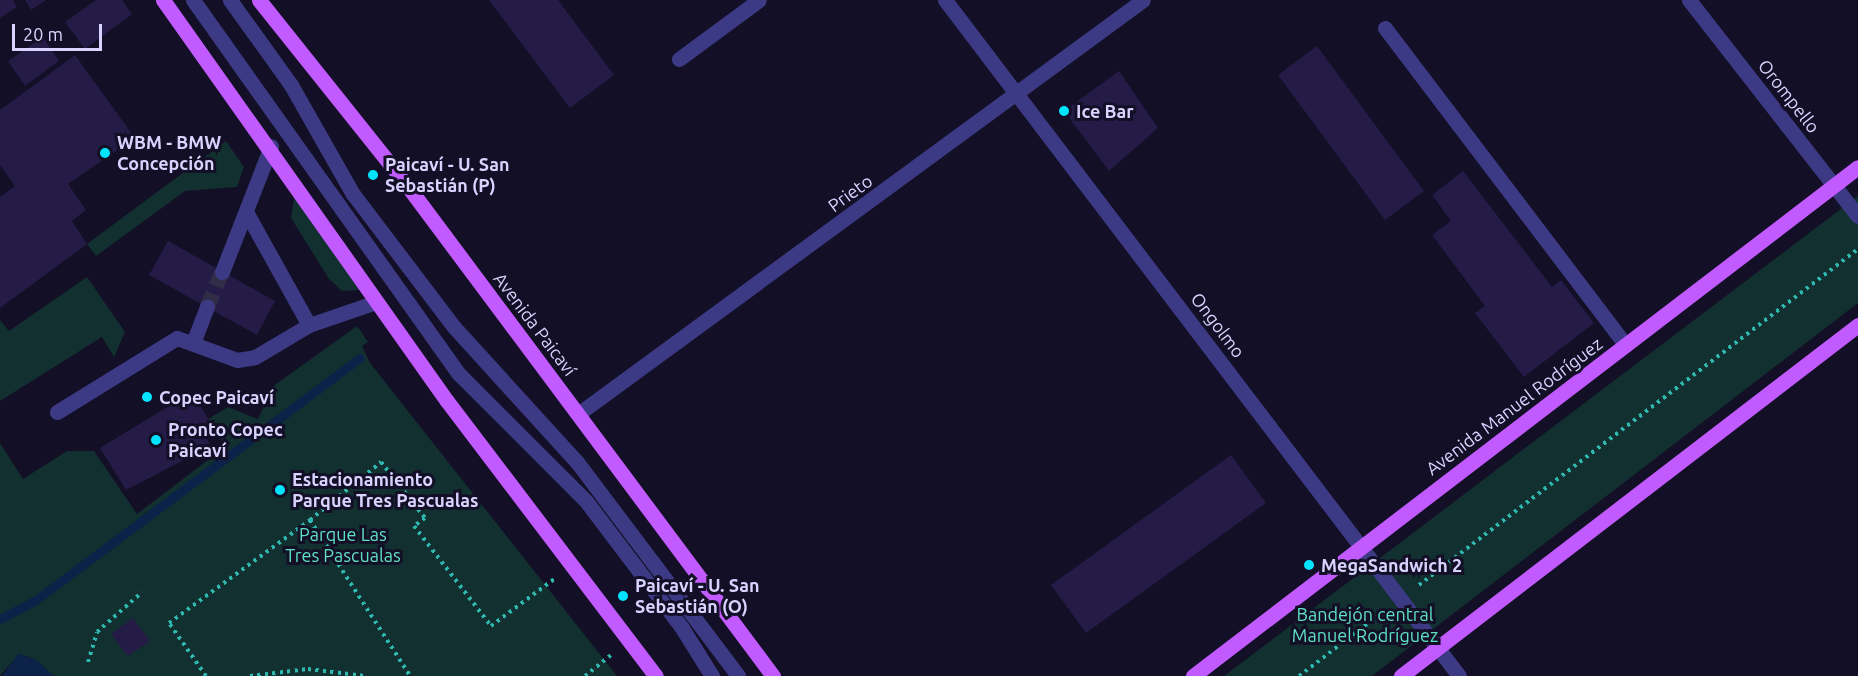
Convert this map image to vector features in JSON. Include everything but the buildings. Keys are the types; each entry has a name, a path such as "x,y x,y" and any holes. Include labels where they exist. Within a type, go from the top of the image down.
{"main road":[{"path":"163,0 271,146 376,303 656,676"},
{"name":"Avenida Paicaví","path":"259,0 578,414 773,676"},
{"name":"Avenida Manuel Rodríguez","path":"1193,676 1858,167"},
{"path":"1401,676 1858,325"}],"street":[{"path":"193,0 458,373 586,501 682,628 712,676"},
{"path":"230,0 286,78 353,194 454,327 577,462 738,676"},
{"path":"679,58 759,0"},
{"name":"Ongolmo","path":"945,0 1402,598 1459,676"},
{"name":"Prieto","path":"578,414 1018,96 1143,0"},
{"name":"Orompello","path":"1689,0 1858,216"},
{"path":"1385,28 1626,345"},
{"path":"222,272 271,146"},
{"path":"246,212 309,325"},
{"path":"57,412 177,338 237,360 255,357 309,325 376,303"},
{"path":"193,343 207,307"}],"path":[{"path":"1299,676 1858,249"},
{"path":"206,676 169,623 310,520 381,462 425,518 414,526 491,626 554,579"},
{"path":"310,520 410,676"},
{"path":"88,662 97,632 142,592"},
{"path":"585,676 612,655"},
{"path":"308,669 308,676"},
{"path":"250,676 308,669 364,676"}],"green space":[{"path":"226,141 244,167 237,187 185,191 96,256 87,244"},
{"path":"295,192 361,290 342,291 329,279 291,218"},
{"name":"Bandejón central Manuel Rodríguez","path":"1858,196 1858,303 1372,676 1224,676"},
{"path":"87,277 125,332 114,357 102,337 0,401 0,320 9,331"},
{"name":"Parque Las Tres Pascualas","path":"357,326 368,342 362,346 370,363 617,676 54,676 35,659 19,654 0,676 0,443 23,479 67,451 94,451 137,514 225,447 208,419 228,407 258,419 272,387"}],"water":[{"path":"18,654 35,659 54,676 2,676"}],"waterway":[{"path":"0,619 36,600 360,358"}],"tunnel":[{"path":"207,307 222,272"}],"place":[{"name":"Ice Bar","path":"1064,111"},
{"name":"WBM - BMW Concepción","path":"105,153"},
{"name":"Paicaví - U. San Sebastián (P)","path":"373,175"},
{"name":"Copec Paicaví","path":"147,397"},
{"name":"Pronto Copec Paicaví","path":"156,440"},
{"name":"Estacionamiento Parque Tres Pascualas","path":"280,490"},
{"name":"MegaSandwich 2","path":"1309,565"},
{"name":"Paicaví - U. San Sebastián (O)","path":"623,596"}]}
